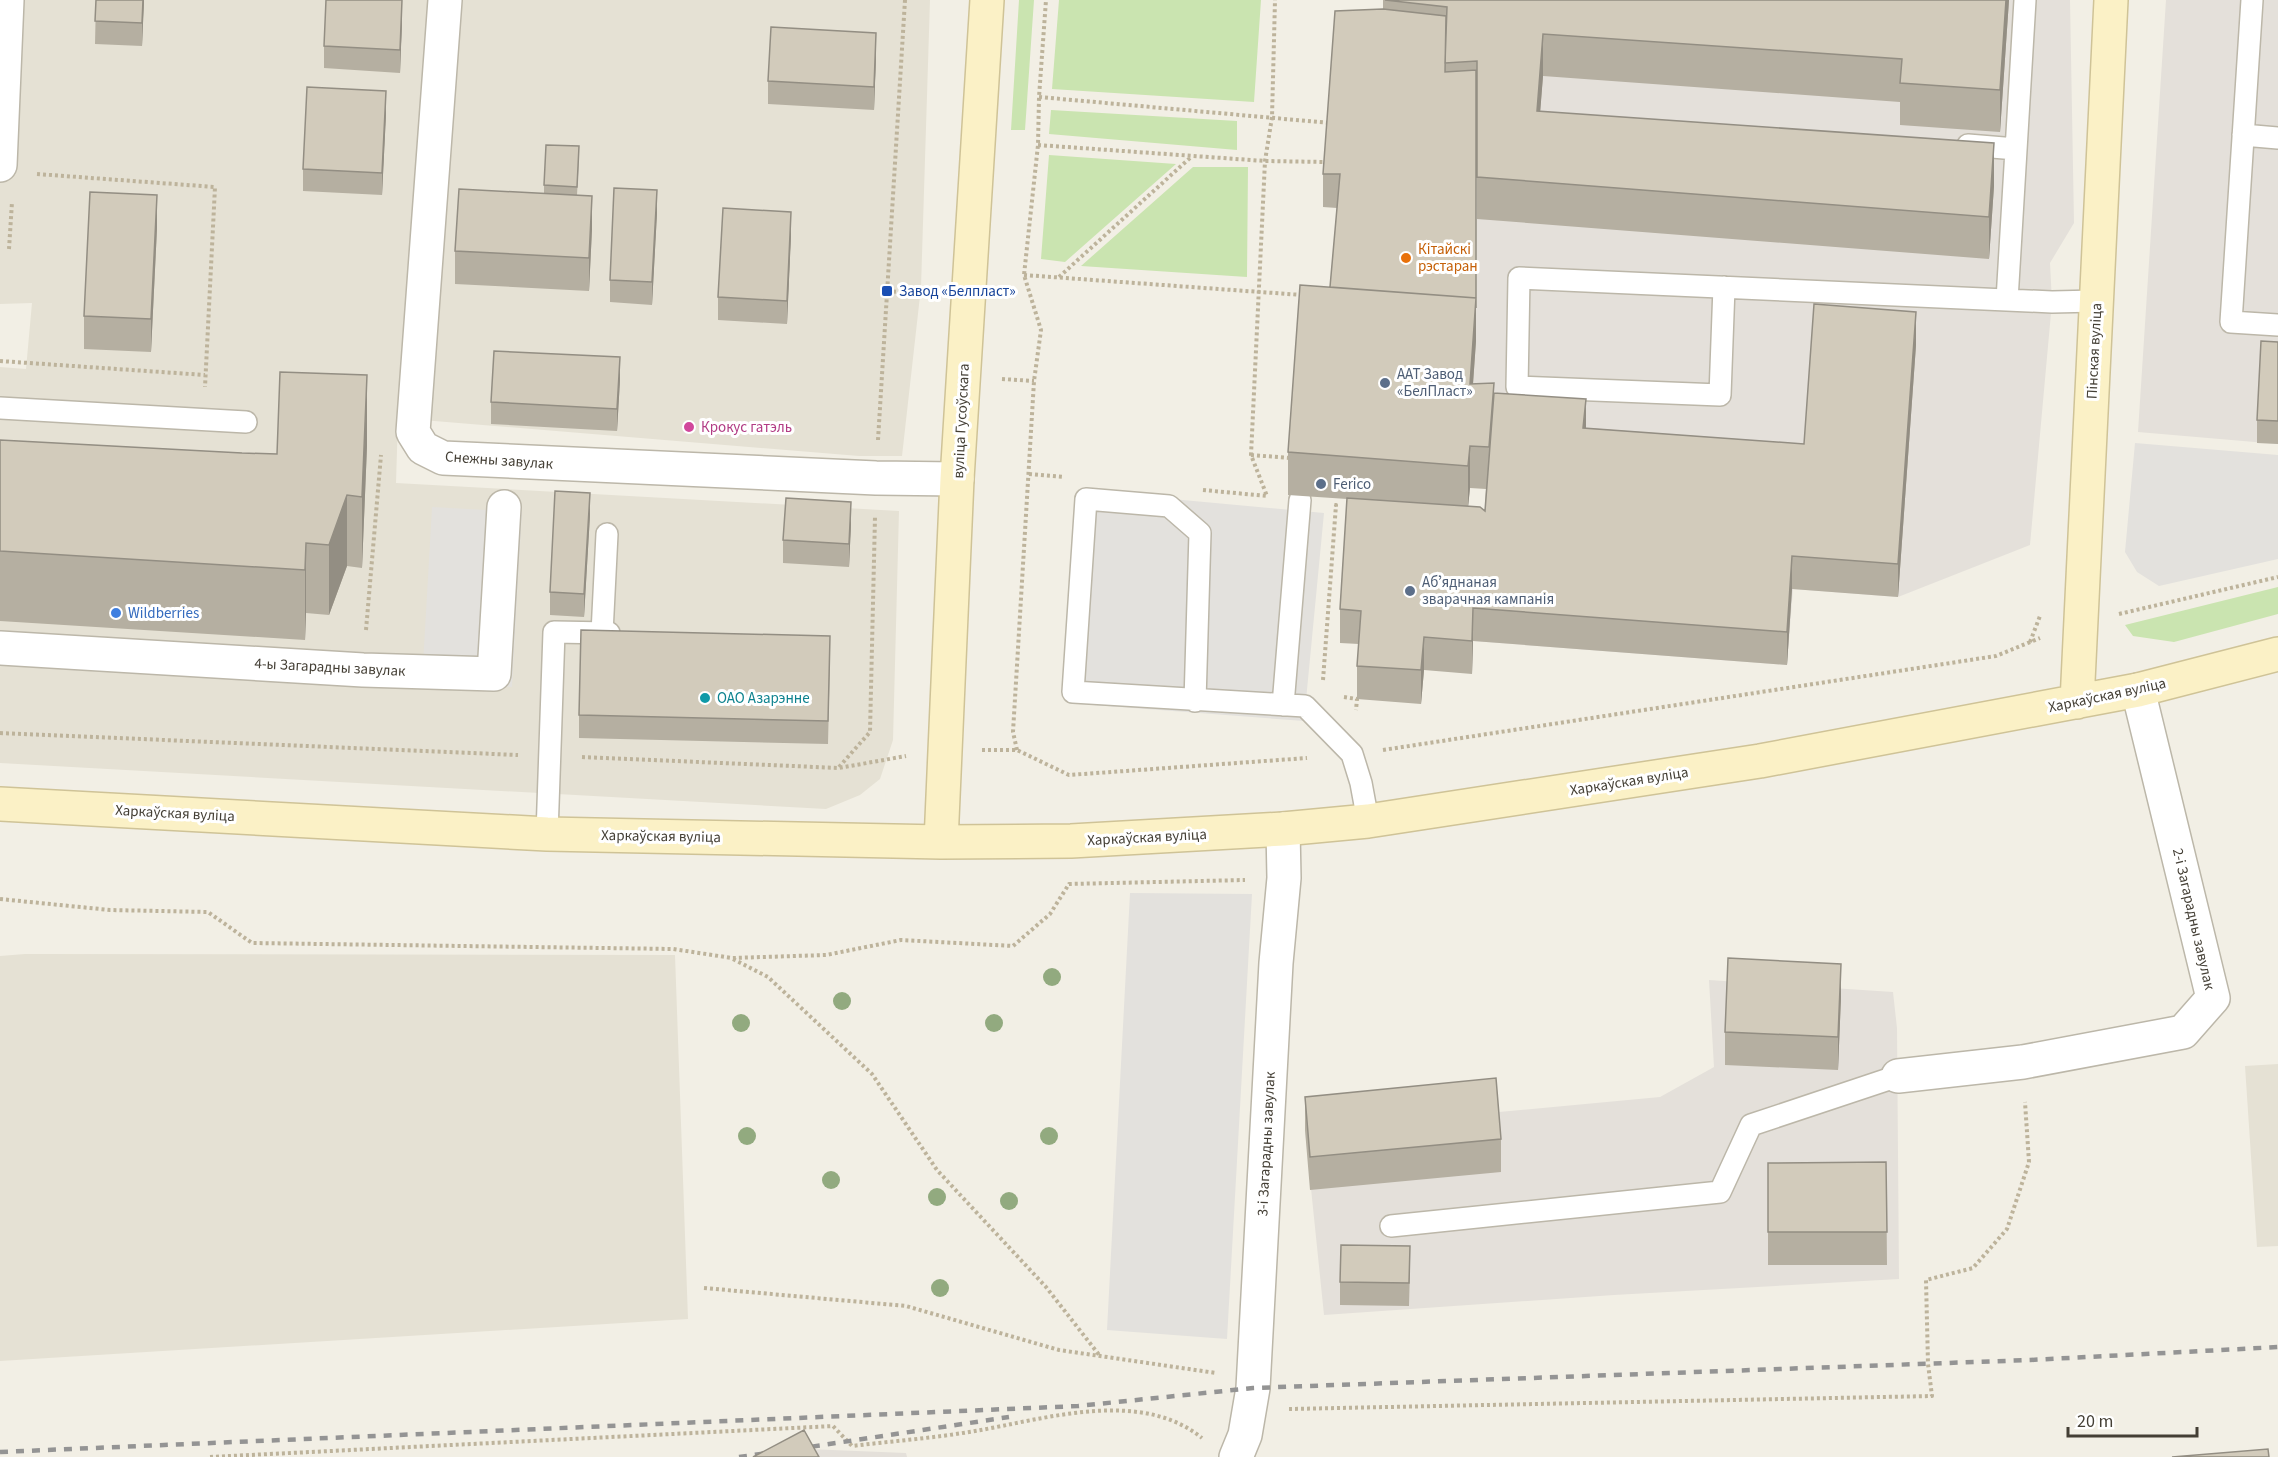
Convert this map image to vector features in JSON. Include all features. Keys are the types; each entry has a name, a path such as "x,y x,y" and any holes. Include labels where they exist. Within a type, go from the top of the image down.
{"main road":[{"name":"вуліца Гусоўскага","path":"941,842 957,479 987,0"},
{"name":"Пінская вуліца","path":"2077,702 2083,621 2110,0"},
{"name":"Харкаўская вуліца","path":"0,804 547,834 941,842 1071,841 1283,829 1368,821 1760,761 2138,690 2278,654"}],"street":[{"path":"0,165 7,0"},
{"path":"413,432 445,0"},
{"name":"Снежны завулак","path":"413,432 423,448 443,458 876,478 957,479"},
{"name":"4-ы Загарадны завулак","path":"0,648 363,670 494,674 504,507"},
{"name":"2-і Загарадны завулак","path":"1898,1076 2023,1062 2183,1032 2213,998 2138,690"},
{"name":"3-і Загарадны завулак","path":"1223,1451 1245,1435 1253,1388 1276,963 1284,879 1283,829"}],"lane":[{"path":"2007,300 2025,0"},
{"path":"2252,0 2231,322 2278,325"},
{"path":"2243,135 2278,138"},
{"path":"1945,143 2016,148"},
{"path":"1724,287 1720,395 1517,387 1519,278 1724,287 2052,302 2096,300"},
{"path":"0,408 246,422"},
{"path":"1195,701 1200,532 1168,506 1086,499 1073,692 1195,701 1305,706 1352,754 1361,783 1368,821"},
{"path":"1283,705 1300,500"},
{"path":"602,633 607,534"},
{"path":"547,834 554,632 625,634"},
{"path":"1391,1226 1720,1192 1751,1125 1898,1076"}],"path":[{"path":"0,733 839,768 870,732 876,478 904,0"},
{"path":"1046,0 1038,145 1024,275 1041,330 1034,381 1013,732 1017,750 1069,775 1352,754 1996,656 2083,621 2278,577"},
{"path":"1267,496 1251,455 1265,161 1272,117 1275,0"},
{"path":"1039,97 1330,123"},
{"path":"1038,145 1265,161 1327,162"},
{"path":"1059,278 1192,156"},
{"path":"37,174 215,187 204,420"},
{"path":"1024,275 1311,296"},
{"path":"0,361 205,375"},
{"path":"363,670 383,431 413,432"},
{"path":"1251,455 1291,459"},
{"path":"1029,474 1064,477"},
{"path":"1195,489 1336,505 1323,681"},
{"path":"1334,695 1358,699 1352,754"},
{"path":"0,899 110,910 208,912 252,943 673,949 732,958 826,955 901,940 1013,946 1050,914 1069,884 1284,879"},
{"path":"732,958 768,977 872,1074 937,1170 1046,1287 1100,1356"},
{"path":"1249,1410 1932,1396 1928,1364 1926,1280 1973,1268 2007,1229 2029,1162 2023,1062"},
{"path":"704,1287 906,1306 1059,1350 1217,1373"},
{"path":"210,1457 833,1426 852,1446 974,1431 1109,1409 1169,1419 1186,1426 1223,1451"}],"shaded area":[{"path":"0,0 930,0 921,287 902,456 859,456 398,418 396,483 899,511 893,740 880,779 860,795 826,809 0,763 0,367 26,369 32,303 0,304"},
{"path":"1384,0 2070,0 2074,223 2050,263 2052,302 2030,545 1898,597 1793,589 1787,665 1473,641 1494,426 1470,426 1476,341 1476,103"},
{"path":"2166,0 2278,0 2278,444 2138,432"},
{"path":"2135,443 2278,455 2278,559 2159,586 2137,572 2125,552"},
{"path":"1096,492 1324,513 1304,721 1080,704"},
{"path":"432,507 522,512 512,687 422,682"},
{"path":"1130,893 1252,894 1227,1339 1107,1330"},
{"path":"25,954 675,955 688,1319 0,1361 0,956"},
{"path":"1709,980 1893,992 1897,1028 1899,1279 1614,1295 1324,1315 1305,1130 1660,1097 1714,1067"},
{"path":"2278,1064 2278,1246 2257,1247 2245,1066"},
{"path":"807,1449 906,1453 907,1457 766,1457"}],"green space":[{"path":"1019,0 1034,0 1025,130 1011,130"},
{"path":"1059,0 1261,0 1254,102 1052,89"},
{"path":"1051,110 1237,121 1237,150 1049,134"},
{"path":"1049,155 1176,164 1065,262 1041,259"},
{"path":"1193,167 1248,167 1247,277 1081,266"},
{"path":"2278,587 2278,614 2174,642 2133,636 2125,625"}],"building":[{"path":"96,0 143,0 142,23 95,21"},
{"path":"326,0 402,0 400,50 324,46"},
{"path":"1385,0 2006,0 2000,90 1900,83 1902,59 1543,34 1537,111 1994,143 1989,217 1477,177 1477,61 1445,63 1447,7"},
{"path":"1383,9 1446,16 1445,72 1476,70 1476,298 1330,287 1340,174 1323,174 1335,11"},
{"path":"771,27 876,33 874,87 768,81"},
{"path":"307,87 386,91 382,173 303,169"},
{"path":"546,145 579,146 577,187 544,185"},
{"path":"614,188 657,190 652,282 610,280"},
{"path":"459,189 592,196 589,258 455,251"},
{"path":"90,192 157,195 151,319 84,316"},
{"path":"723,208 791,212 787,301 718,297"},
{"name":"ААТ Завод «БелПласт»","path":"1300,285 1476,298 1470,384 1494,383 1489,447 1470,446 1468,466 1288,452"},
{"path":"1814,304 1916,312 1898,564 1792,556 1787,632 1473,608 1472,641 1424,637 1421,670 1357,666 1361,611 1340,609 1347,498 1480,507 1485,511 1494,393 1586,399 1583,428 1804,444"},
{"path":"2261,341 2278,342 2278,421 2257,420"},
{"path":"494,351 620,357 617,409 491,402"},
{"path":"280,372 367,375 362,497 347,495 329,545 306,543 305,570 0,551 0,440 277,454"},
{"path":"555,491 590,493 584,594 550,592"},
{"path":"786,498 851,502 849,544 783,540"},
{"name":"ОАО Азарэнне","path":"581,630 830,636 828,721 579,715"},
{"path":"1728,958 1841,964 1838,1037 1725,1032"},
{"path":"1496,1078 1501,1139 1310,1157 1305,1097"},
{"path":"1886,1162 1887,1232 1768,1232 1768,1163"},
{"path":"1341,1245 1410,1246 1409,1283 1340,1282"},
{"path":"804,1430 819,1457 753,1457"},
{"path":"2268,1449 2269,1457 2172,1457"}],"railway":[{"path":"0,1452 1078,1406 1253,1388 2030,1360 2278,1347"},
{"path":"796,1449 1009,1417"},
{"path":"739,1457 775,1452"}],"place":[{"name":"Кітайскі рэстаран","path":"1406,258"},
{"name":"Завод «Белпласт»","path":"887,291"},
{"name":"ААТ Завод «БелПласт»","path":"1385,383"},
{"name":"Крокус гатэль","path":"689,427"},
{"name":"Ferico","path":"1321,484"},
{"name":"Абʼяднаная зварачная кампанія","path":"1410,591"},
{"name":"Wildberries","path":"116,613"},
{"name":"ОАО Азарэнне","path":"705,698"}]}
